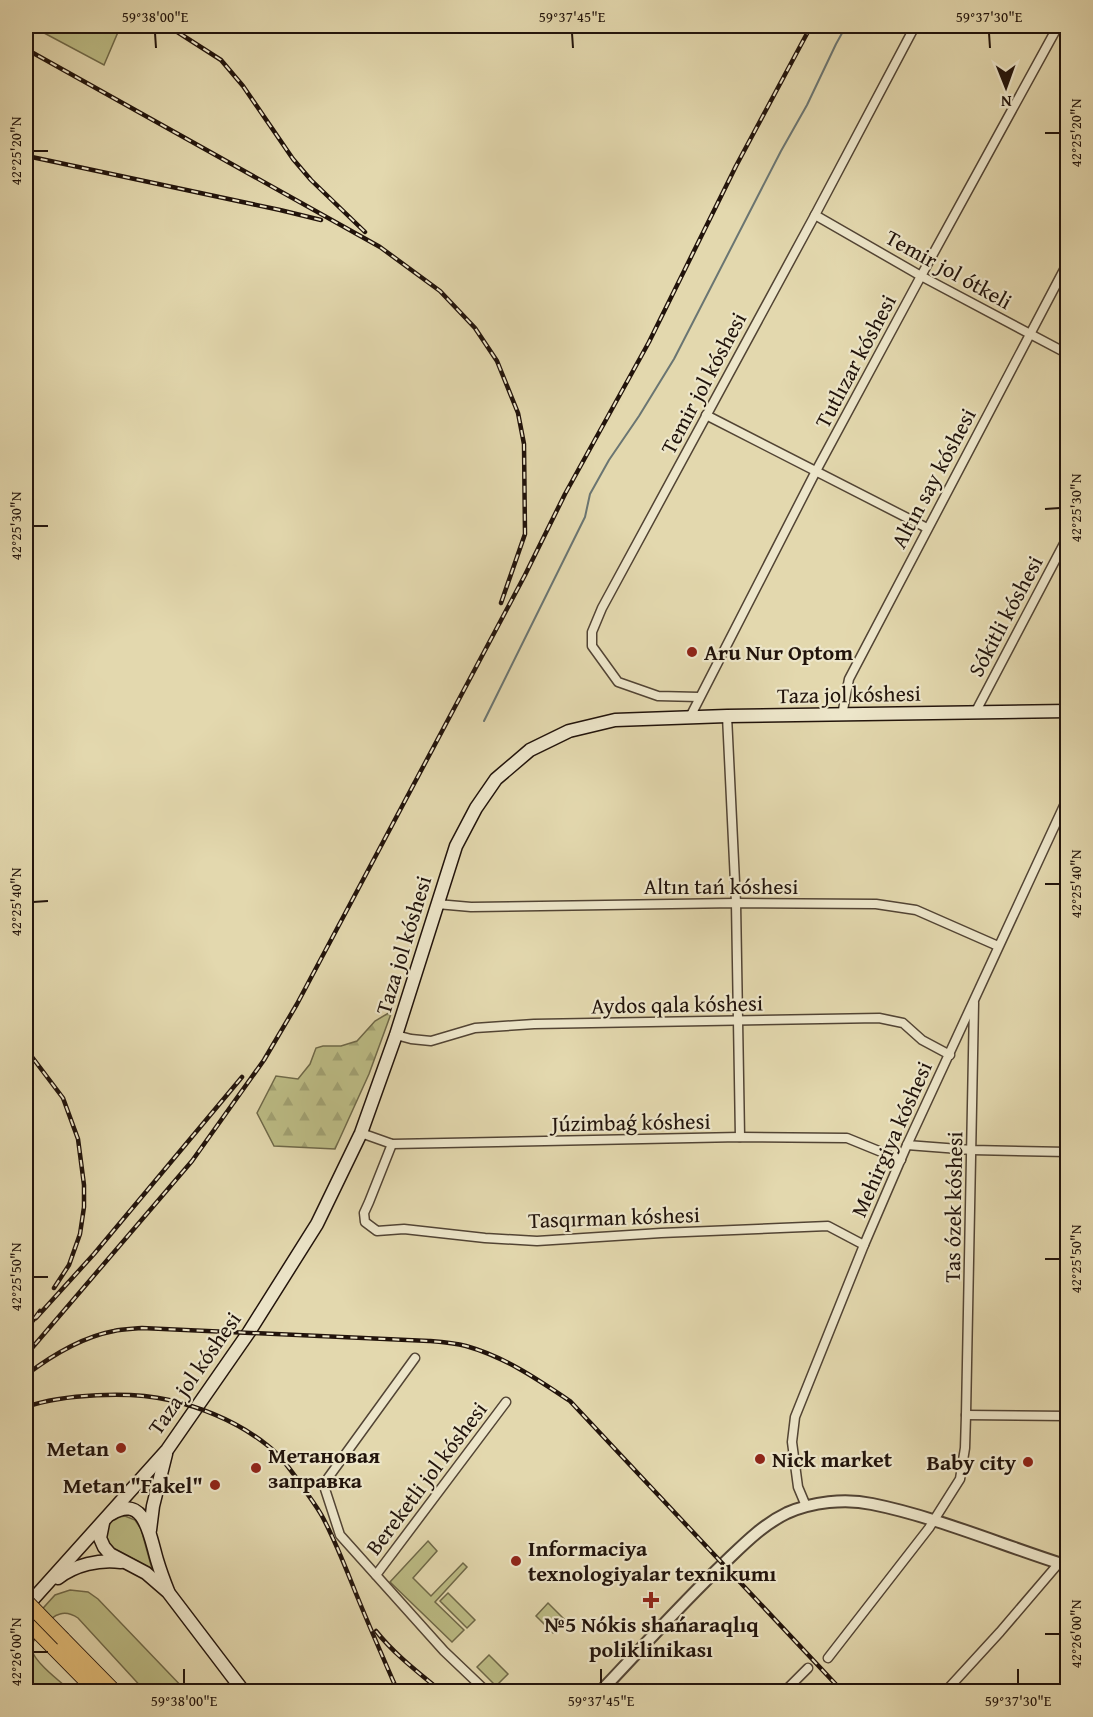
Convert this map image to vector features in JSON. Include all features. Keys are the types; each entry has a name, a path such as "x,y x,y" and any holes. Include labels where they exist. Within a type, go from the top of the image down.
{"main road":[{"name":"Taza jol kóshesi","path":"26,1607 167,1450 249,1332 317,1224 361,1133 396,1035 456,846 476,808 496,779 531,750 569,731 615,720 1068,711"},
{"path":"150,1531 156,1488 167,1450"},
{"path":"168,1592 157,1562 150,1531 143,1518 137,1512 126,1509 118,1510 106,1517 100,1532 104,1547 110,1554 146,1573 168,1592 244,1692"},
{"path":"42,1589 64,1573 80,1566 112,1561 129,1564"},
{"path":"26,1601 97,1692"},
{"path":"26,1620 115,1692"}],"street":[{"name":"Temir jol kóshesi","path":"699,697 658,696 618,682 592,646 592,632 602,608 915,26"},
{"name":"Tutlızar kóshesi","path":"690,717 816,471 1058,26"},
{"name":"Temir jol ótkeli","path":"815,215 921,276 1068,354"},
{"name":"Altın say kóshesi","path":"842,715 849,679 1068,262"},
{"path":"706,415 927,528"},
{"name":"Sókitli kóshesi","path":"975,713 1068,536"},
{"path":"727,716 736,903 740,1137"},
{"name":"Mehirgiya kóshesi","path":"806,1506 798,1486 792,1442 795,1417 907,1145 1067,799"},
{"name":"Altın tań kóshesi","path":"437,904 471,907 736,903 876,904 916,910 998,945"},
{"name":"Tas ózek kóshesi","path":"828,1658 934,1521 960,1479 965,1448 966,1415 974,999"},
{"name":"Aydos qala kóshesi","path":"396,1035 431,1041 476,1028 534,1024 879,1018 903,1023 922,1040 950,1055"},
{"name":"Júzimbaǵ kóshesi","path":"361,1133 392,1144 740,1137 847,1138 901,1160"},
{"name":"Tasqırman kóshesi","path":"392,1144 363,1213 365,1222 377,1231 404,1229 537,1241 828,1226 864,1245"},
{"path":"907,1145 972,1150 1068,1152"},
{"path":"415,1358 328,1478 325,1489 340,1535 444,1651 487,1692"},
{"name":"Bereketli jol kóshesi","path":"376,1575 506,1402"},
{"path":"966,1415 1068,1416"},
{"path":"600,1692 734,1552 760,1529 806,1506 847,1502 871,1503 934,1521 1063,1565 945,1692"},
{"path":"784,1692 808,1668"}],"green space":[{"path":"31,26 106,26 118,32 104,65"},
{"path":"392,1011 369,1074 335,1149 274,1146 257,1113 276,1076 298,1079 310,1064 316,1048 341,1046 357,1041 375,1021"},
{"path":"125,1516 135,1520 141,1529 152,1569 111,1547 106,1537 107,1525 114,1518"},
{"path":"428,1541 437,1551 413,1578 431,1596 463,1563 467,1567 435,1602 464,1630 452,1642 390,1582"},
{"path":"70,1590 88,1592 98,1599 186,1691 145,1691 78,1618 64,1613 46,1624 34,1640 32,1650 43,1666 71,1691 26,1691 26,1627 55,1595"},
{"path":"448,1593 475,1620 467,1628 440,1601"},
{"path":"548,1603 565,1620 553,1633 536,1616"},
{"path":"489,1655 508,1674 496,1686 477,1667"}],"waterway":[{"path":"484,721 585,517 590,494 609,460 674,359 846,26"}],"railway":[{"path":"168,26 221,60 243,86 293,159 311,180 365,232"},
{"path":"26,1355 192,1161 264,1060 297,1004 525,575 565,494 649,342 736,166 811,26"},
{"path":"26,49 380,247 440,291 475,328 497,361 518,413 524,444 525,534 501,603"},
{"path":"27,156 321,220"},
{"path":"26,1049 63,1098 78,1139 84,1185 80,1234 69,1265 54,1288"},
{"path":"36,1318 94,1254 242,1077"},
{"path":"26,1330 40,1311"},
{"path":"26,1375 56,1354 90,1338 117,1330 142,1328 429,1341 466,1346 494,1356 520,1369 570,1401 843,1692"},
{"path":"26,1407 58,1399 97,1395 153,1397 182,1403 221,1417 267,1445 289,1467 322,1516 398,1692"},
{"path":"376,1631 399,1655 442,1692"}],"place":[{"name":"Aru Nur Optom","path":"692,652"},
{"name":"Metan","path":"121,1448"},
{"name":"Nick market","path":"760,1459"},
{"name":"Baby city","path":"1028,1462"},
{"name":"Метановая заправка","path":"256,1468"},
{"name":"Metan \"Fakel\"","path":"215,1485"},
{"name":"Informaciya texnologiyalar texnikumı","path":"516,1561"},
{"name":"№5 Nókis shańaraqlıq poliklinikası","path":"651,1600"}]}
